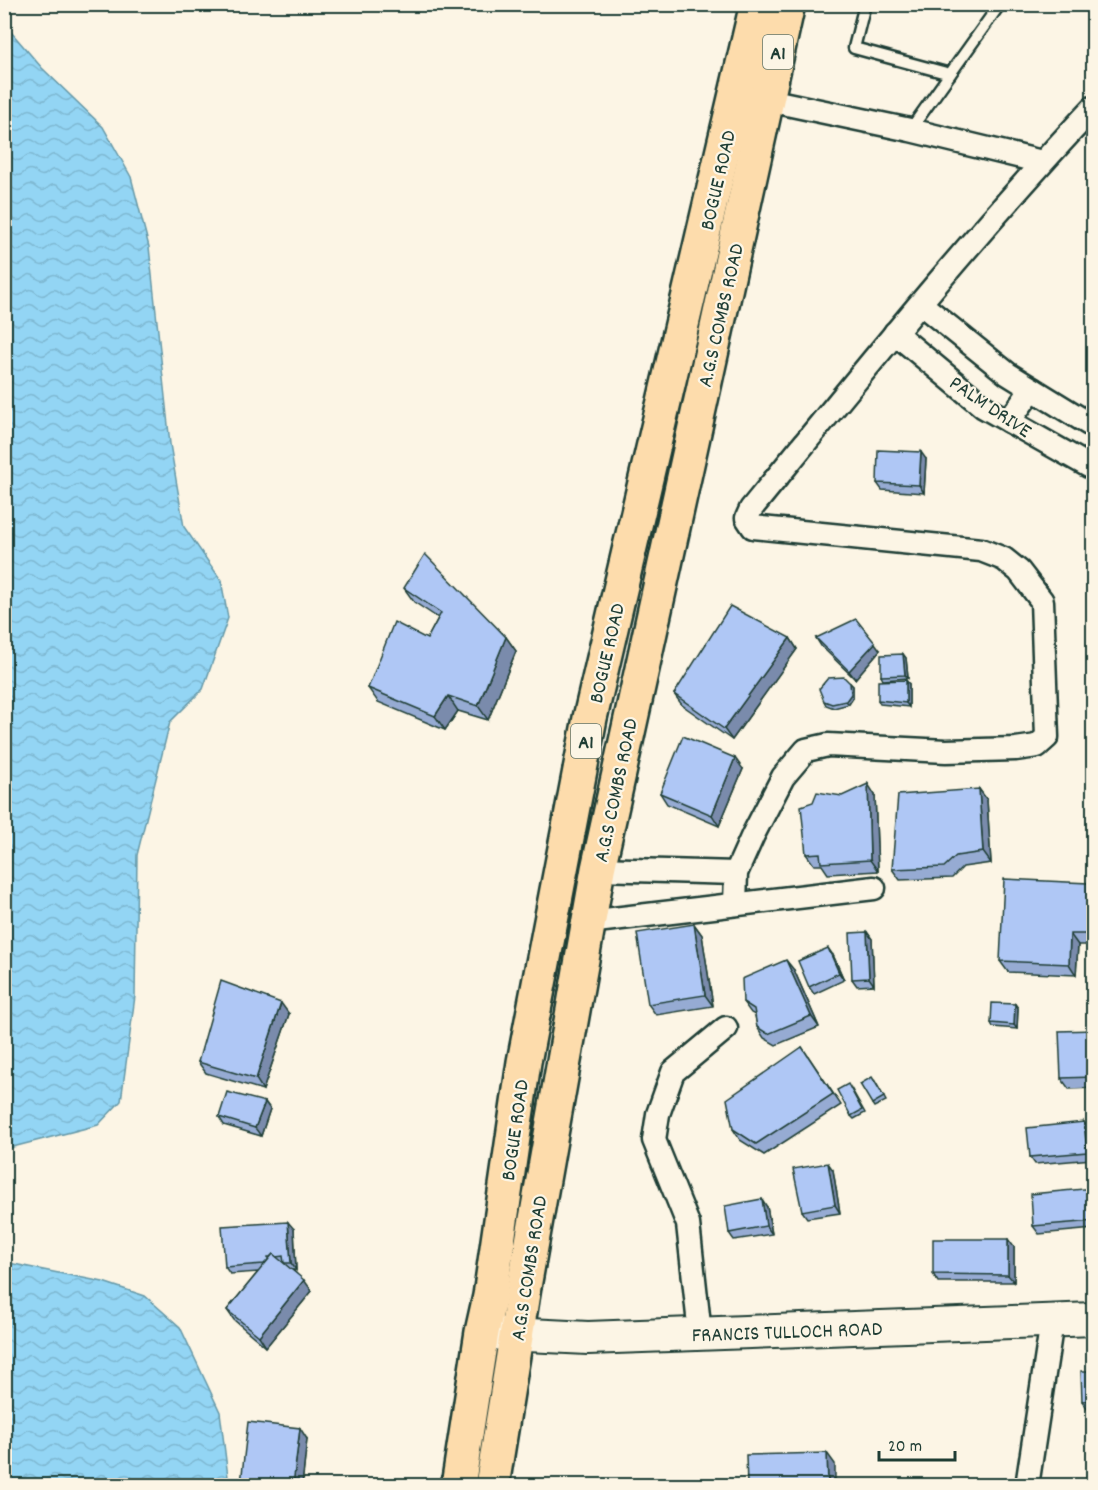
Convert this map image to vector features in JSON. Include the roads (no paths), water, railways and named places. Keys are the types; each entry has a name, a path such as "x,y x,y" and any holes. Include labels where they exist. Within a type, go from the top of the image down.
{"main road":[{"name":"BOGUE ROAD","path":"458,1485 482,1332 490,1296 524,1062 590,718 757,4"},
{"name":"A1","path":"768,100 788,4"},
{"name":"A.G.S COMBS ROAD","path":"492,1485 598,869 768,100"},
{"name":"FRANCIS TULLOCH ROAD","path":"482,1332 517,1336 588,1338 1094,1319"}],"street":[{"path":"768,100 910,130 1042,162"},
{"path":"735,904 736,873 783,777 806,750 828,745 946,752 1016,749 1037,746 1047,737 1042,602 1019,571 1004,559 981,550 753,527 747,518 751,509 895,333 1042,162 1094,107"},
{"name":"PALM DRIVE","path":"921,304 1008,374 1094,427"},
{"name":"PALM DRIVE","path":"895,333 984,407 1094,469"},
{"path":"1009,421 1032,389"},
{"path":"598,869 736,873"},
{"path":"588,922 874,888"},
{"path":"700,1334 688,1224 654,1140 658,1114 673,1072 726,1028"},
{"path":"1027,1485 1052,1321"}],"lane":[{"path":"865,4 854,48 950,74"},
{"path":"910,130 1000,4"}],"water":[{"path":"5,25 42,68 103,127 131,177 149,247 170,444 184,527 221,580 228,618 203,689 170,722 137,855 135,996 121,1101 98,1125 5,1149"},
{"path":"4,1262 103,1282 145,1296 180,1327 220,1412 229,1485 5,1485"}]}
